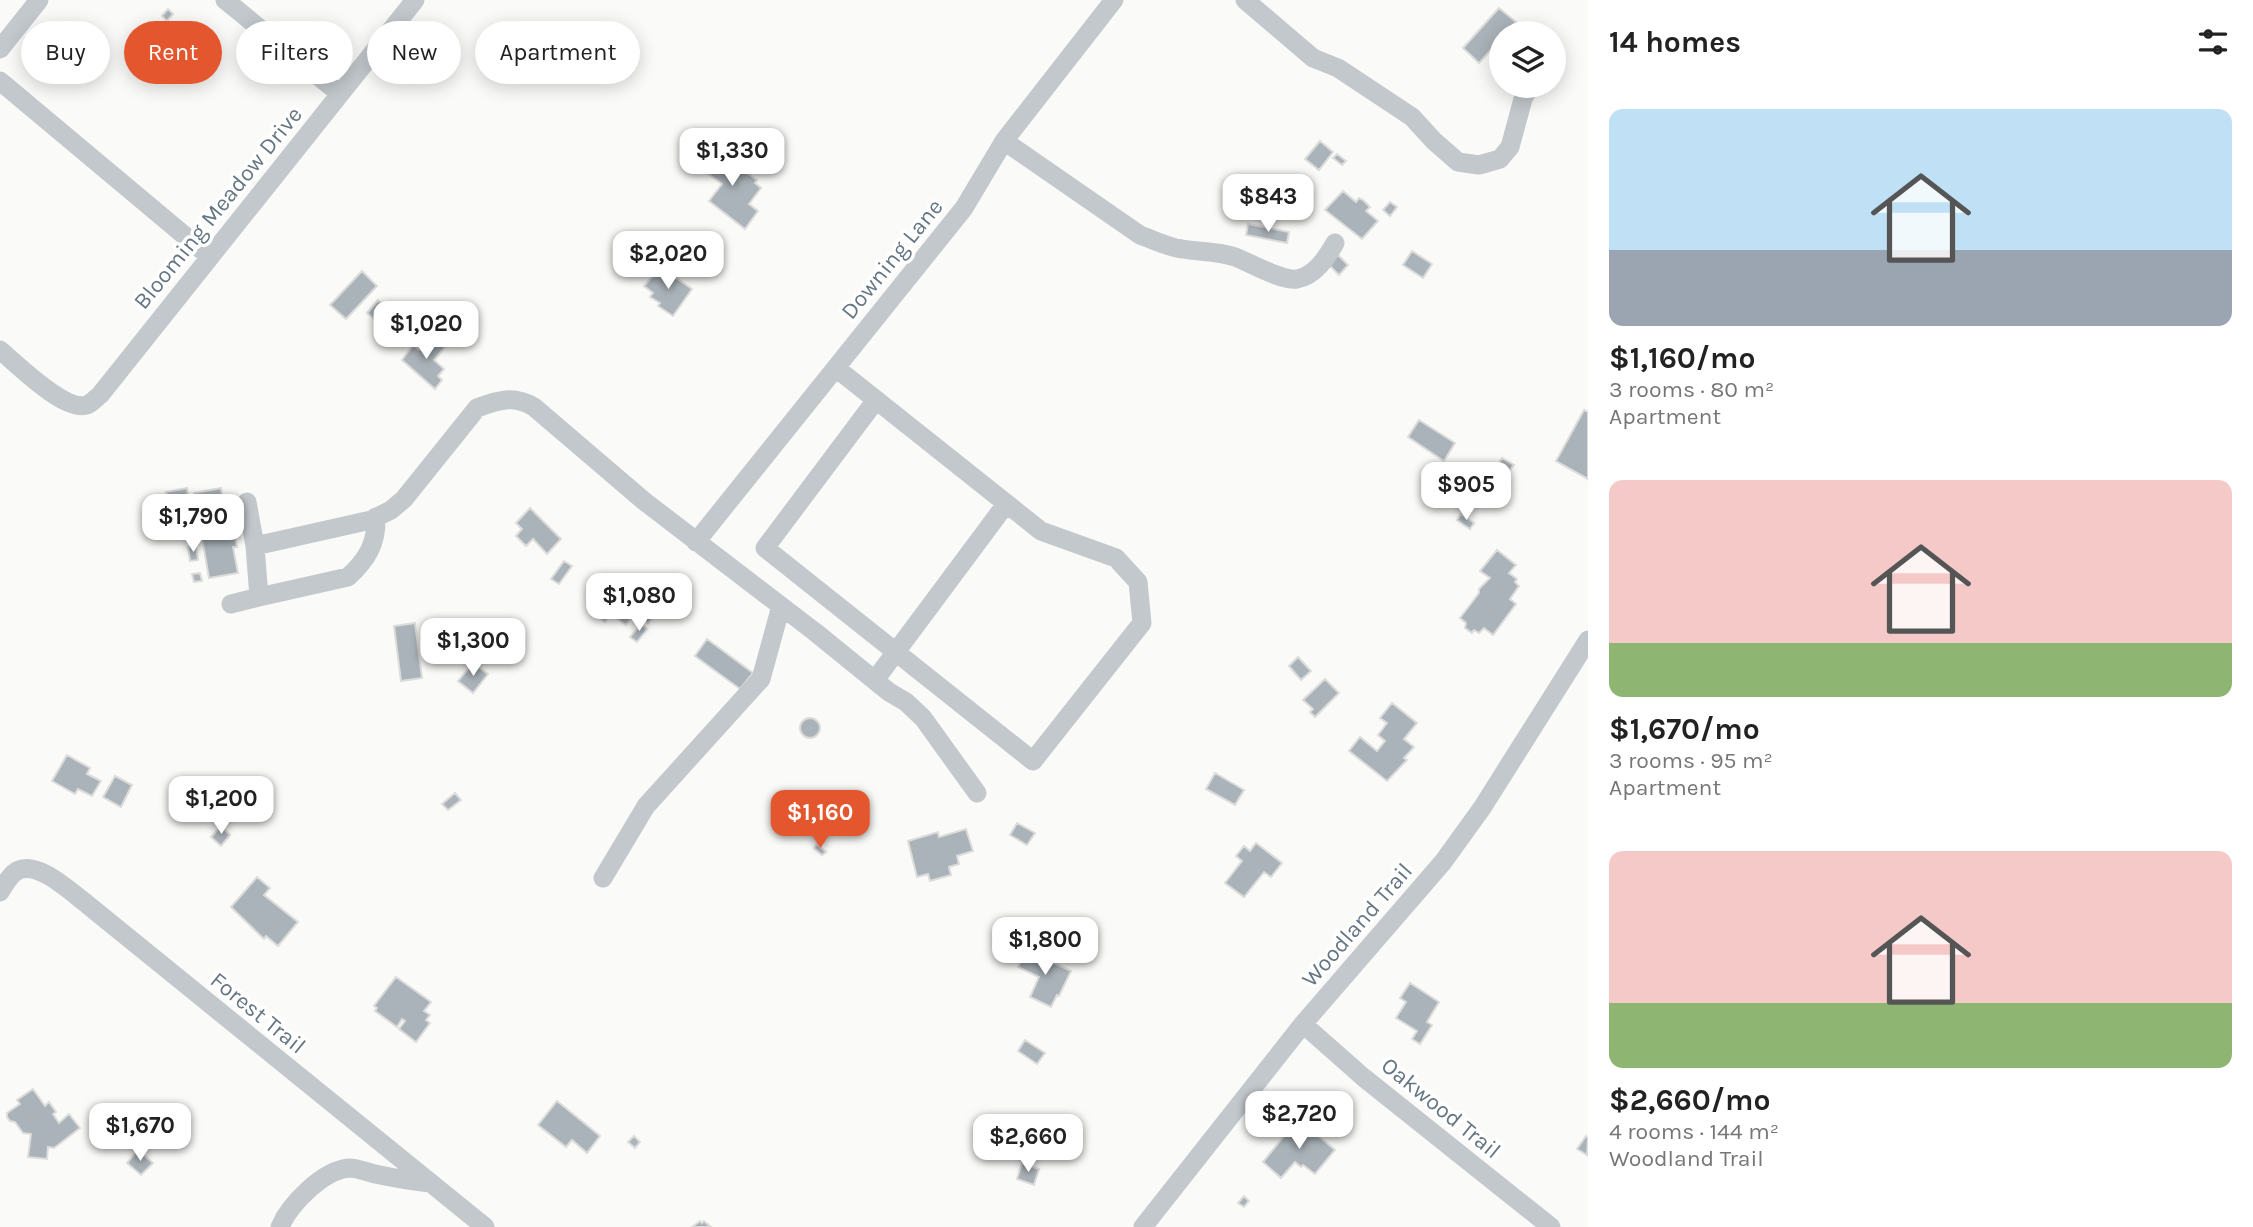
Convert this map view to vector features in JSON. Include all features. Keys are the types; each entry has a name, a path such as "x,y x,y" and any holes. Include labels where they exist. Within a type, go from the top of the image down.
{"street":[{"path":"0,49 39,0"},
{"path":"225,0 340,94"},
{"name":"Blooming Meadow Drive","path":"0,350 51,393 79,406 89,404 100,394 415,0"},
{"name":"Downing Lane","path":"696,542 964,208 1004,141 1114,0"},
{"path":"1245,0 1313,58 1338,68 1412,117 1458,162 1479,165 1500,159 1510,147 1524,98"},
{"path":"0,81 209,256"},
{"path":"1004,141 1140,235 1162,244 1182,250 1203,250 1232,256 1284,277 1296,279 1310,274 1325,260 1335,243"},
{"path":"836,368 1041,531 1116,558 1138,582 1142,622 1034,761 765,548 876,400"},
{"path":"255,546 376,517 391,510 404,499 477,408 502,400 522,400 534,407 696,542 906,702 923,718 977,793"},
{"path":"247,502 255,546 259,597"},
{"path":"875,680 1006,504"},
{"path":"231,604 348,576 359,567 377,538 376,517"},
{"path":"603,878 646,806 761,679 781,606"},
{"name":"Woodland Trail","path":"1143,1227 1303,1024 1443,862 1482,808 1588,640"},
{"name":"Forest Trail","path":"0,892 13,874 21,869 31,867 44,873 88,905 485,1227"},
{"name":"Oakwood Trail","path":"1303,1024 1363,1077 1550,1227"},
{"path":"280,1227 286,1213 297,1201 320,1181 338,1171 350,1168 405,1181 430,1183"}],"building":[{"path":"1499,8 1515,21 1489,21 1489,52 1479,63 1463,48"},
{"path":"168,9 173,14 167,21 162,16"},
{"path":"1320,141 1333,152 1319,170 1305,159"},
{"path":"713,148 757,180 755,183 761,188 749,204 758,211 745,229 709,201 722,184 699,167"},
{"path":"1337,154 1346,161 1342,165 1333,158"},
{"path":"1343,191 1356,202 1359,198 1363,200 1370,207 1366,211 1378,221 1362,239 1325,210"},
{"path":"1257,195 1256,202 1250,207 1246,201"},
{"path":"1268,197 1273,203 1263,211 1258,205"},
{"path":"1390,202 1397,207 1390,216 1383,210"},
{"path":"1248,224 1289,232 1287,243 1246,235"},
{"path":"1412,251 1432,264 1423,278 1403,265"},
{"path":"1338,255 1348,265 1339,275 1329,265"},
{"path":"660,267 692,289 673,316 658,306 660,303 650,297 653,293 644,286"},
{"path":"362,271 377,286 346,319 330,305"},
{"path":"378,300 386,307 374,319 367,313"},
{"path":"431,335 445,347 434,360 444,369 438,376 442,380 435,389 402,360 413,345 419,350"},
{"path":"1584,410 1588,412 1588,479 1556,461"},
{"path":"1419,420 1455,443 1444,461 1408,437"},
{"path":"1502,458 1514,465 1509,471 1498,464"},
{"path":"1496,469 1508,474 1501,485 1493,480 1495,477 1492,474"},
{"path":"187,488 194,534 174,537 166,492"},
{"path":"221,488 230,538 235,537 237,547 233,547 238,573 209,578 194,493"},
{"path":"530,508 561,539 547,554 533,539 526,546 516,536 522,529 516,523"},
{"path":"1461,514 1474,523 1470,529 1457,520"},
{"path":"196,546 198,560 190,561 188,547"},
{"path":"1497,550 1516,565 1509,573 1517,579 1515,582 1519,586 1510,599 1516,604 1493,635 1484,628 1479,633 1474,630 1472,633 1465,628 1466,623 1460,618 1479,593 1479,589 1490,578 1480,571"},
{"path":"564,561 572,566 559,584 551,579"},
{"path":"200,573 202,581 194,582 192,574"},
{"path":"599,585 621,601 624,598 638,608 626,625 610,614 605,622 589,610 593,604 587,600"},
{"path":"656,597 663,602 648,623 642,618"},
{"path":"415,623 422,678 401,681 394,626"},
{"path":"641,624 647,629 637,642 630,637"},
{"path":"707,639 753,673 740,689 695,656"},
{"path":"1298,657 1311,671 1301,680 1289,666"},
{"path":"473,663 488,674 473,693 458,681"},
{"path":"1325,679 1339,693 1315,717 1310,712 1313,709 1303,700"},
{"path":"1392,703 1417,723 1404,739 1414,747 1404,758 1407,760 1387,781 1349,751 1360,737 1377,751 1385,741 1378,735 1387,723 1380,718"},
{"path":"810,718 817,721 820,728 817,735 810,738 803,735 800,728 803,721"},
{"path":"67,755 90,768 87,774 101,781 92,796 78,789 75,794 52,781"},
{"path":"1215,773 1244,790 1235,805 1206,789"},
{"path":"115,776 132,785 121,807 103,797"},
{"path":"455,793 461,800 448,810 442,804"},
{"path":"1017,823 1035,833 1027,845 1010,835"},
{"path":"221,826 230,835 221,846 211,837"},
{"path":"966,829 973,851 957,856 959,864 949,867 951,875 930,881 928,874 917,877 908,841 938,832 939,837"},
{"path":"1256,843 1282,863 1271,877 1264,872 1244,897 1225,883 1242,861 1236,856 1244,846 1250,851"},
{"path":"817,844 826,852 822,855 814,848"},
{"path":"257,877 270,888 264,895 298,922 278,946 266,936 264,939 231,907"},
{"path":"1026,950 1071,971 1051,1007 1030,997 1039,977 1018,967"},
{"path":"396,977 431,1002 424,1011 430,1015 426,1020 430,1023 416,1042 399,1029 405,1021 402,1019 397,1027 375,1011 377,1008 374,1006"},
{"path":"1410,983 1439,1002 1427,1022 1432,1025 1420,1044 1412,1039 1417,1031 1396,1018 1406,1002 1400,998"},
{"path":"1025,1040 1045,1053 1037,1064 1018,1051"},
{"path":"33,1089 45,1106 49,1102 59,1123 69,1114 80,1128 54,1148 48,1147 47,1159 28,1157 31,1134 23,1133 15,1122 7,1117 7,1113 20,1104 17,1100"},
{"path":"557,1101 600,1136 587,1153 572,1140 566,1147 538,1125"},
{"path":"1298,1119 1335,1150 1315,1174 1295,1162 1281,1178 1263,1162"},
{"path":"1009,1133 1040,1143 1035,1161 1004,1151"},
{"path":"634,1136 640,1142 635,1148 628,1142"},
{"path":"1586,1136 1588,1138 1587,1155 1577,1149"},
{"path":"138,1150 153,1163 141,1175 127,1163"},
{"path":"1022,1163 1039,1169 1034,1185 1017,1179"},
{"path":"1244,1196 1249,1201 1244,1207 1238,1203"},
{"path":"704,1221 711,1227 692,1227"}]}
